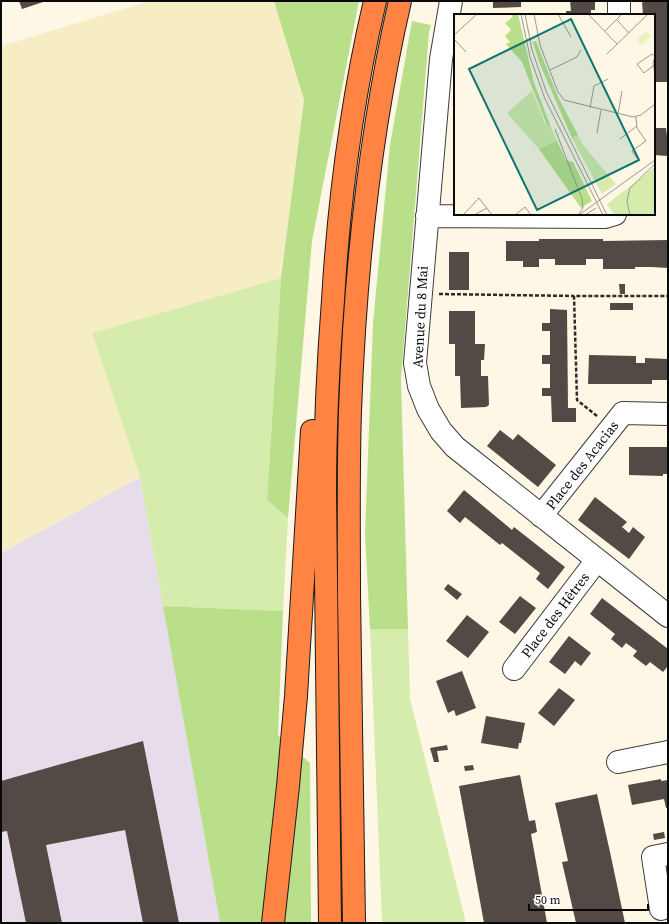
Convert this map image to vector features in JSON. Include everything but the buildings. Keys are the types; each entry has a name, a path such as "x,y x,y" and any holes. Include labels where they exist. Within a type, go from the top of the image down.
{"highway":[{"path":"330,923 324,500 328,354 340,202 356,95 375,1"},
{"path":"354,923 348,496 350,409 360,253 367,187 382,84 400,1"},
{"path":"273,923 288,786 297,676 313,414 315,401 328,354"}],"street":[{"name":"Avenue du 8 Mai","path":"451,1 441,59 420,294 415,362 419,386 434,420 441,431 455,447 668,616"},
{"path":"619,1 619,14"},
{"path":"427,216 610,215"},
{"path":"617,420 668,414"},
{"name":"Place des Acacias","path":"541,516 617,420"},
{"name":"Place des Hêtres","path":"514,669 597,560"},
{"path":"618,762 668,752"},
{"path":"661,909 653,857 668,854"}],"path":[{"path":"420,294 668,296"},
{"path":"574,296 577,400 617,420"}],"shaded area":[{"path":"150,1 274,1 304,100 281,278 92,333 140,477 1,553 1,46"},
{"path":"140,477 220,923 1,923 1,553"}],"green space":[{"path":"274,1 359,1 312,241 288,518 267,500 281,278 304,100"},
{"path":"412,21 431,25 429,32 401,379 408,629 370,629 365,534 373,323 390,145"},
{"path":"281,278 267,500 288,518 283,611 163,606 140,477 92,333"},
{"path":"163,606 283,611 278,735 310,763 311,923 220,923"},
{"path":"370,629 408,629 410,699 466,923 382,923"}]}
